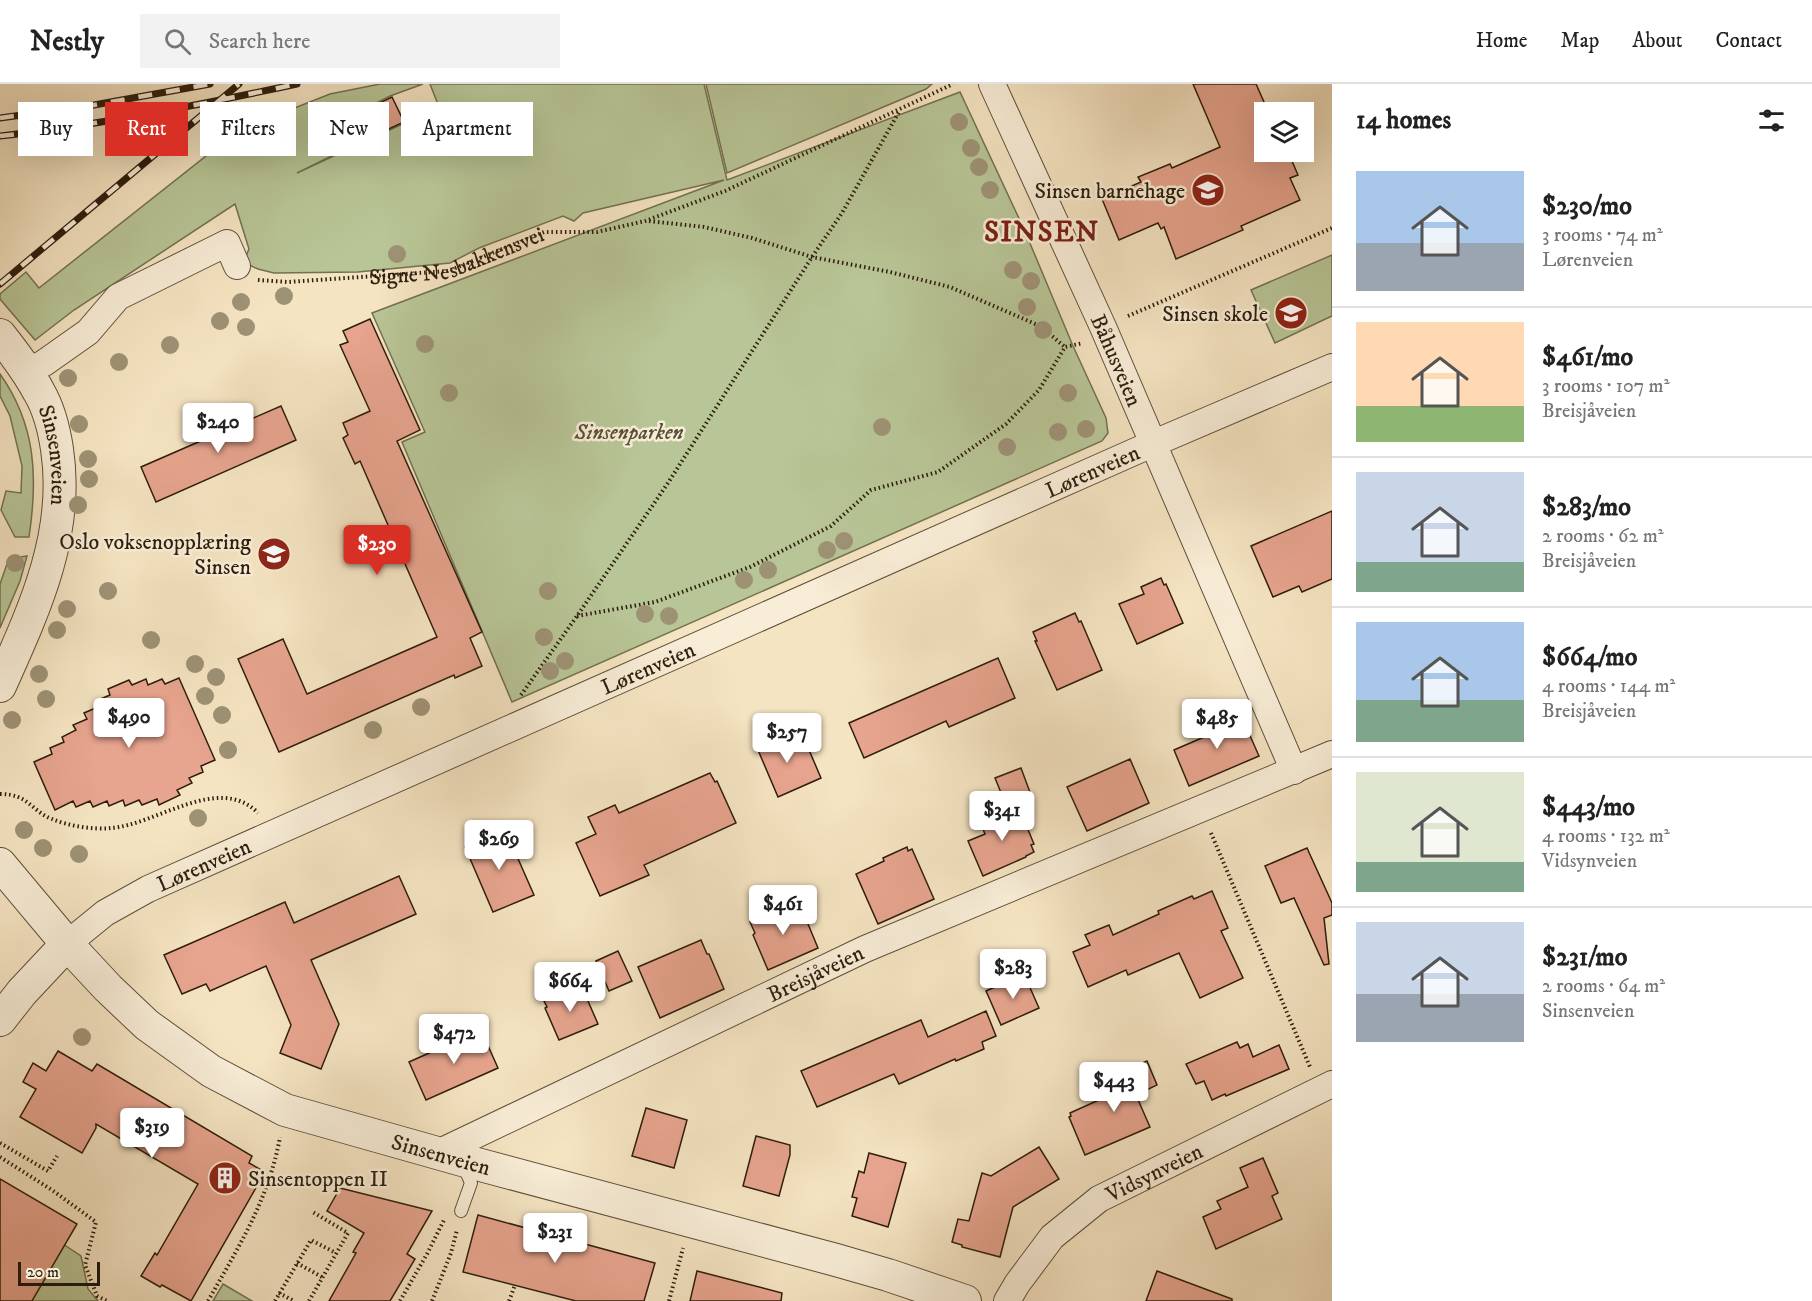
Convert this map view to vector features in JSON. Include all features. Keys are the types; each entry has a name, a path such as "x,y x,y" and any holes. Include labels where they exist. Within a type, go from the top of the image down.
{"street":[{"name":"Båhusveien","path":"992,84 1103,327 1294,771"},
{"path":"27,372 88,332 118,297 227,243 237,266"},
{"name":"Sinsenveien","path":"0,335 40,393 50,416 59,463 55,541 40,592 0,686"},
{"name":"Lørenveien","path":"0,1020 22,992 67,944 105,913 128,899 1152,444 1332,367"},
{"name":"Breisjåveien","path":"450,1156 865,949 1332,754"},
{"name":"Sinsenveien","path":"0,864 67,944 147,1025 211,1071 285,1110 857,1266 965,1301"},
{"name":"Vidsynveien","path":"1007,1301 1052,1237 1099,1199 1326,1087"}],"lane":[{"path":"450,1156 471,1183 461,1212"}],"path":[{"name":"Signe Nesbakkensvei","path":"237,266 251,279 288,282 448,271 544,232 597,232 645,221 725,191 953,84"},
{"path":"518,698 668,483 842,213 901,109"},
{"path":"577,616 656,602 750,567 831,526 871,490 938,471 1006,424 1039,390 1065,347 1040,326 950,286 812,257 752,238 704,227 645,221"},
{"path":"1103,327 1332,228"},
{"path":"0,794 9,794 25,800 50,819 77,826 110,828 136,823 193,801 227,798 242,801 255,810 263,818 270,835"},
{"path":"1201,810 1326,1087"},
{"path":"208,1301 255,1218 276,1159 285,1110"},
{"path":"0,1143 48,1171 57,1156"},
{"path":"0,1157 52,1190 96,1222 85,1265 97,1296 107,1301"},
{"path":"309,1301 348,1233 311,1211"},
{"path":"432,1301 451,1253 461,1212"},
{"path":"400,1301 427,1254 445,1216"},
{"path":"669,1301 689,1221"},
{"path":"275,1301 311,1240 336,1253"},
{"path":"297,1263 322,1277"},
{"path":"509,1301 515,1285"},
{"path":"279,1293 294,1301"}],"green space":[{"name":"Sinsenparken","path":"380,84 423,84 378,102 310,102 330,94"},
{"name":"Sinsenparken","path":"430,84 704,84 727,180 960,92 1024,229 1106,418 1108,433 1102,441 512,702 402,442 425,432 372,313 724,180 583,213 574,221 563,216 479,248 450,263 358,272 274,273 249,265 245,258 249,249 235,204 74,310 35,340 0,299 0,294 26,272 39,288 206,156 296,156 296,107 308,103 308,156 332,156 297,173 334,156 389,156 389,130 401,125 401,156 533,156 533,102 437,102"},
{"path":"706,84 932,84 926,89 727,173"},
{"path":"1332,255 1332,316 1275,343 1251,290"},
{"path":"0,374 21,413 31,452 33,493 29,537 15,537 1,510 6,491 21,493 22,466 10,416 0,396"},
{"path":"27,556 20,581 0,628 0,584 8,561"},
{"path":"63,1244 81,1256 88,1289 98,1301 30,1301"},
{"path":"223,1284 252,1301 213,1301"}],"building":[{"path":"1193,84 1256,84 1264,102 1254,102 1254,162 1292,162 1298,175 1290,178 1300,200 1241,226 1243,230 1176,259 1164,227 1161,229 1158,223 1119,240 1102,199 1141,182 1138,177 1170,164 1172,168 1220,147"},
{"path":"392,97 401,116 401,123 389,129 389,102 381,102"},
{"path":"370,319 420,430 397,441 482,632 470,638 482,666 455,678 454,675 279,752 238,659 283,639 307,694 437,637 360,461 355,464 343,438 348,435 343,423 370,411 340,345 348,342 343,331"},
{"path":"281,406 296,440 156,502 141,467"},
{"path":"1332,511 1332,579 1302,592 1299,586 1273,597 1251,546"},
{"path":"1161,578 1164,585 1166,584 1183,623 1137,644 1119,604 1144,594 1141,587"},
{"path":"1075,613 1079,622 1081,621 1102,670 1057,690 1033,632"},
{"path":"998,658 1015,698 949,727 946,721 864,758 849,723"},
{"path":"179,678 215,760 201,766 203,772 189,778 192,783 177,790 180,795 159,805 157,799 142,805 139,800 125,806 123,800 109,806 107,801 93,807 90,801 76,807 73,801 55,810 34,762 52,754 50,748 64,742 62,737 76,730 73,725 87,719 84,713 98,707 96,701 110,695 108,689 129,680 132,685 146,679 148,685 162,679 165,684"},
{"path":"1240,713 1259,756 1189,786 1174,750 1204,737 1201,730"},
{"path":"780,732 788,750 806,743 821,778 778,797 755,743"},
{"path":"1130,759 1149,803 1087,831 1067,787"},
{"path":"1021,768 1031,795 1006,805 995,778"},
{"path":"710,773 715,782 717,781 736,823 644,865 649,875 600,896 576,843 596,834 588,817 615,805 619,813"},
{"path":"1019,808 1034,844 1031,845 1034,852 983,876 968,841 985,834 981,824"},
{"path":"505,829 534,895 493,912 465,847"},
{"path":"907,847 908,851 912,849 934,899 878,924 856,874"},
{"path":"1307,848 1332,903 1332,915 1324,918 1329,964 1324,965 1294,898 1281,903 1265,866"},
{"path":"399,876 416,914 311,960 339,1024 321,1069 280,1053 291,1025 266,966 210,991 206,984 182,994 164,955 285,902 294,923"},
{"path":"1212,891 1228,928 1221,931 1243,978 1200,998 1179,953 1128,975 1126,970 1088,987 1073,952 1090,945 1085,935 1109,925 1113,935 1159,914 1158,911 1192,896 1194,899"},
{"path":"795,902 800,913 803,912 818,948 768,970 750,922"},
{"path":"701,940 724,989 660,1018 638,967"},
{"path":"618,951 632,981 609,991 596,961"},
{"path":"1024,974 1039,1008 1001,1025 986,991"},
{"path":"581,985 598,1024 559,1040 544,1001"},
{"path":"986,1011 996,1036 982,1042 984,1049 899,1084 894,1074 817,1107 801,1071 921,1020 928,1037"},
{"path":"481,1030 498,1068 426,1100 409,1062"},
{"path":"1237,1042 1240,1048 1248,1044 1253,1057 1279,1045 1289,1069 1212,1100 1204,1081 1196,1084 1186,1064"},
{"name":"Sinsentoppen II","path":"58,1051 92,1071 97,1064 252,1156 249,1163 265,1172 191,1301 141,1276 155,1253 157,1255 198,1184 96,1124 82,1153 20,1117 36,1089 23,1082 33,1063 46,1071"},
{"path":"1147,1061 1157,1085 1136,1095 1150,1127 1085,1155 1069,1117 1070,1113 1128,1087 1121,1072"},
{"path":"646,1108 687,1120 674,1168 632,1156"},
{"path":"756,1136 790,1145 790,1155 779,1196 743,1186"},
{"path":"1039,1147 1059,1179 1013,1207 1000,1257 952,1242 958,1219 969,1221 982,1173 991,1176"},
{"path":"869,1153 906,1163 888,1227 852,1216 857,1198 852,1197 859,1171 864,1173"},
{"path":"1263,1158 1278,1193 1272,1196 1282,1219 1216,1249 1203,1217 1221,1209 1217,1201 1248,1187 1240,1168"},
{"path":"0,1179 77,1224 32,1301 0,1301"},
{"path":"340,1188 432,1211 407,1254 415,1259 390,1301 329,1301 356,1253 353,1252 364,1233 327,1211"},
{"path":"478,1215 655,1263 644,1301 576,1301 463,1272"},
{"path":"697,1271 782,1293 781,1301 690,1301"},
{"path":"1157,1271 1232,1299 1232,1301 1146,1301"}],"railway":[{"path":"0,118 94,105 210,84"},
{"path":"0,284 239,84"},
{"path":"0,136 112,120 297,84"}],"place":[{"name":"Sinsen barnehage","path":"1208,190"},
{"name":"Sinsen skole","path":"1291,313"},
{"name":"Oslo voksenopplæring Sinsen","path":"274,554"},
{"name":"Sinsentoppen II","path":"225,1178"}],"district":[{"name":"SINSEN","path":"1042,231"}]}
